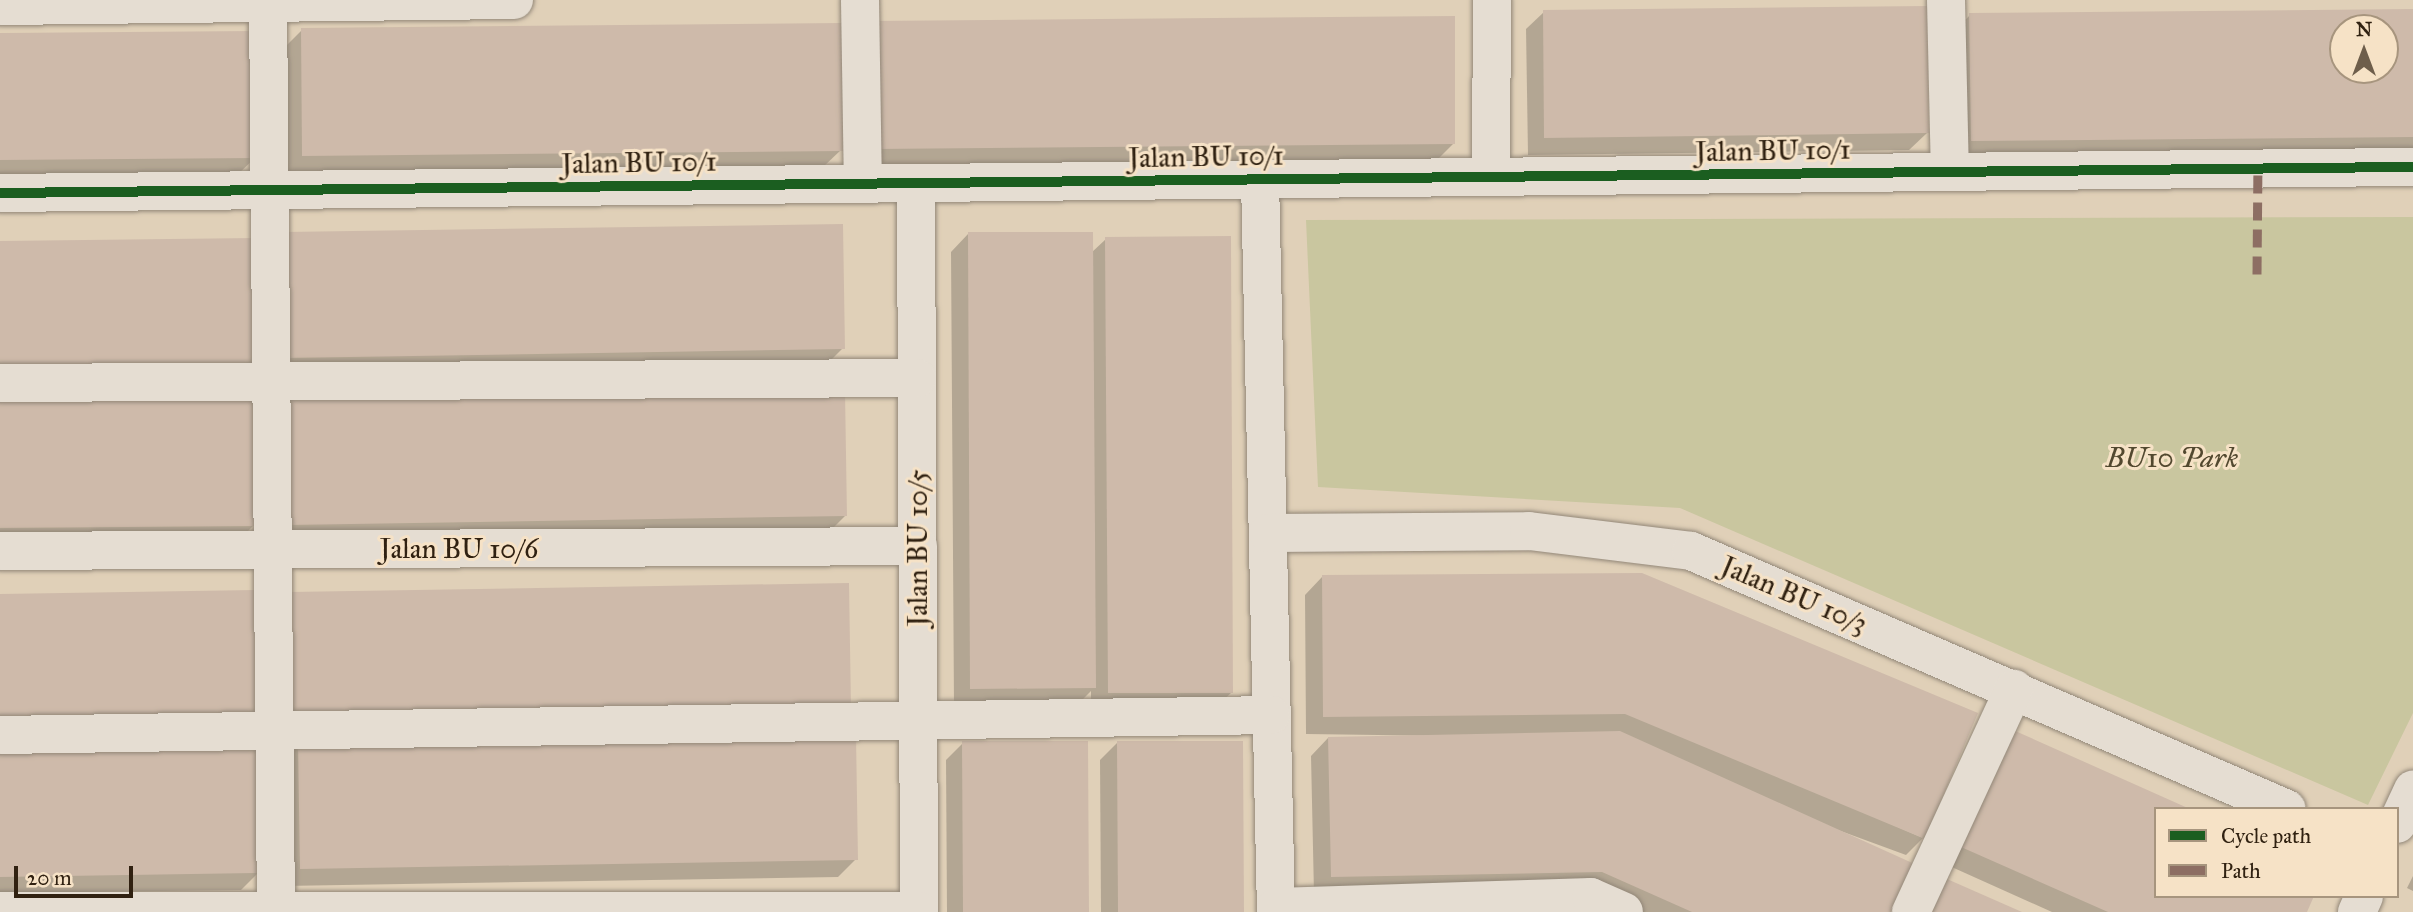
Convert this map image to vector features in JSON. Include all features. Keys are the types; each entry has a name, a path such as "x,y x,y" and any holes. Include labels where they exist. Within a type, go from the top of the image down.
{"street":[{"path":"0,6 514,0"},
{"path":"860,0 863,183"},
{"path":"1491,177 1492,0"},
{"path":"1946,0 1950,172"},
{"path":"268,1 276,911"},
{"name":"Jalan BU 10/1","path":"0,193 2413,167"},
{"path":"1260,179 1276,909 1591,897 1624,912"},
{"name":"Jalan BU 10/5","path":"916,183 919,911"},
{"path":"0,383 917,378"},
{"name":"Jalan BU 10/3","path":"1268,533 1529,531 1691,551 2282,807"},
{"name":"Jalan BU 10/6","path":"0,551 918,547"},
{"path":"1911,912 2014,689"},
{"path":"0,736 1271,715"},
{"path":"2399,820 2413,790"},
{"path":"0,911 919,911"}],"green space":[{"name":"BU10 Park","path":"2413,217 2413,713 2368,805 1680,508 1318,487 1306,220"}],"building":[{"path":"1927,6 1929,133 1544,138 1543,10"},
{"path":"2413,9 2413,137 1971,141 1969,13"},
{"path":"1455,16 1455,144 874,149 872,21"},
{"path":"842,23 843,151 302,156 301,28"},
{"path":"255,31 257,158 0,160 0,33"},
{"path":"843,224 845,349 286,358 284,232"},
{"path":"968,232 1093,232 1096,688 970,689"},
{"path":"1231,236 1233,693 1108,693 1105,237"},
{"path":"255,238 257,366 0,369 0,241"},
{"path":"845,391 847,516 288,525 287,400"},
{"path":"255,397 256,526 0,528 0,400"},
{"path":"1642,573 1978,713 1925,839 1625,714 1323,717 1322,575"},
{"path":"849,583 851,708 292,716 290,592"},
{"path":"255,590 257,715 0,719 0,594"},
{"path":"2013,730 2186,807 2154,807 2154,898 2313,898 2307,912 2108,912 1961,847"},
{"path":"1620,731 1919,866 1898,912 1692,912 1602,872 1331,877 1328,737"},
{"path":"856,735 858,860 300,869 298,744"},
{"path":"962,741 1088,741 1089,912 963,912"},
{"path":"1117,741 1243,741 1244,912 1118,912"},
{"path":"259,748 261,873 0,877 0,752"},
{"path":"1947,879 2022,912 1932,912"}],"marked path":[{"path":"2257,274 2258,169"}],"cycle path":[{"path":"0,193 2413,167"}]}
